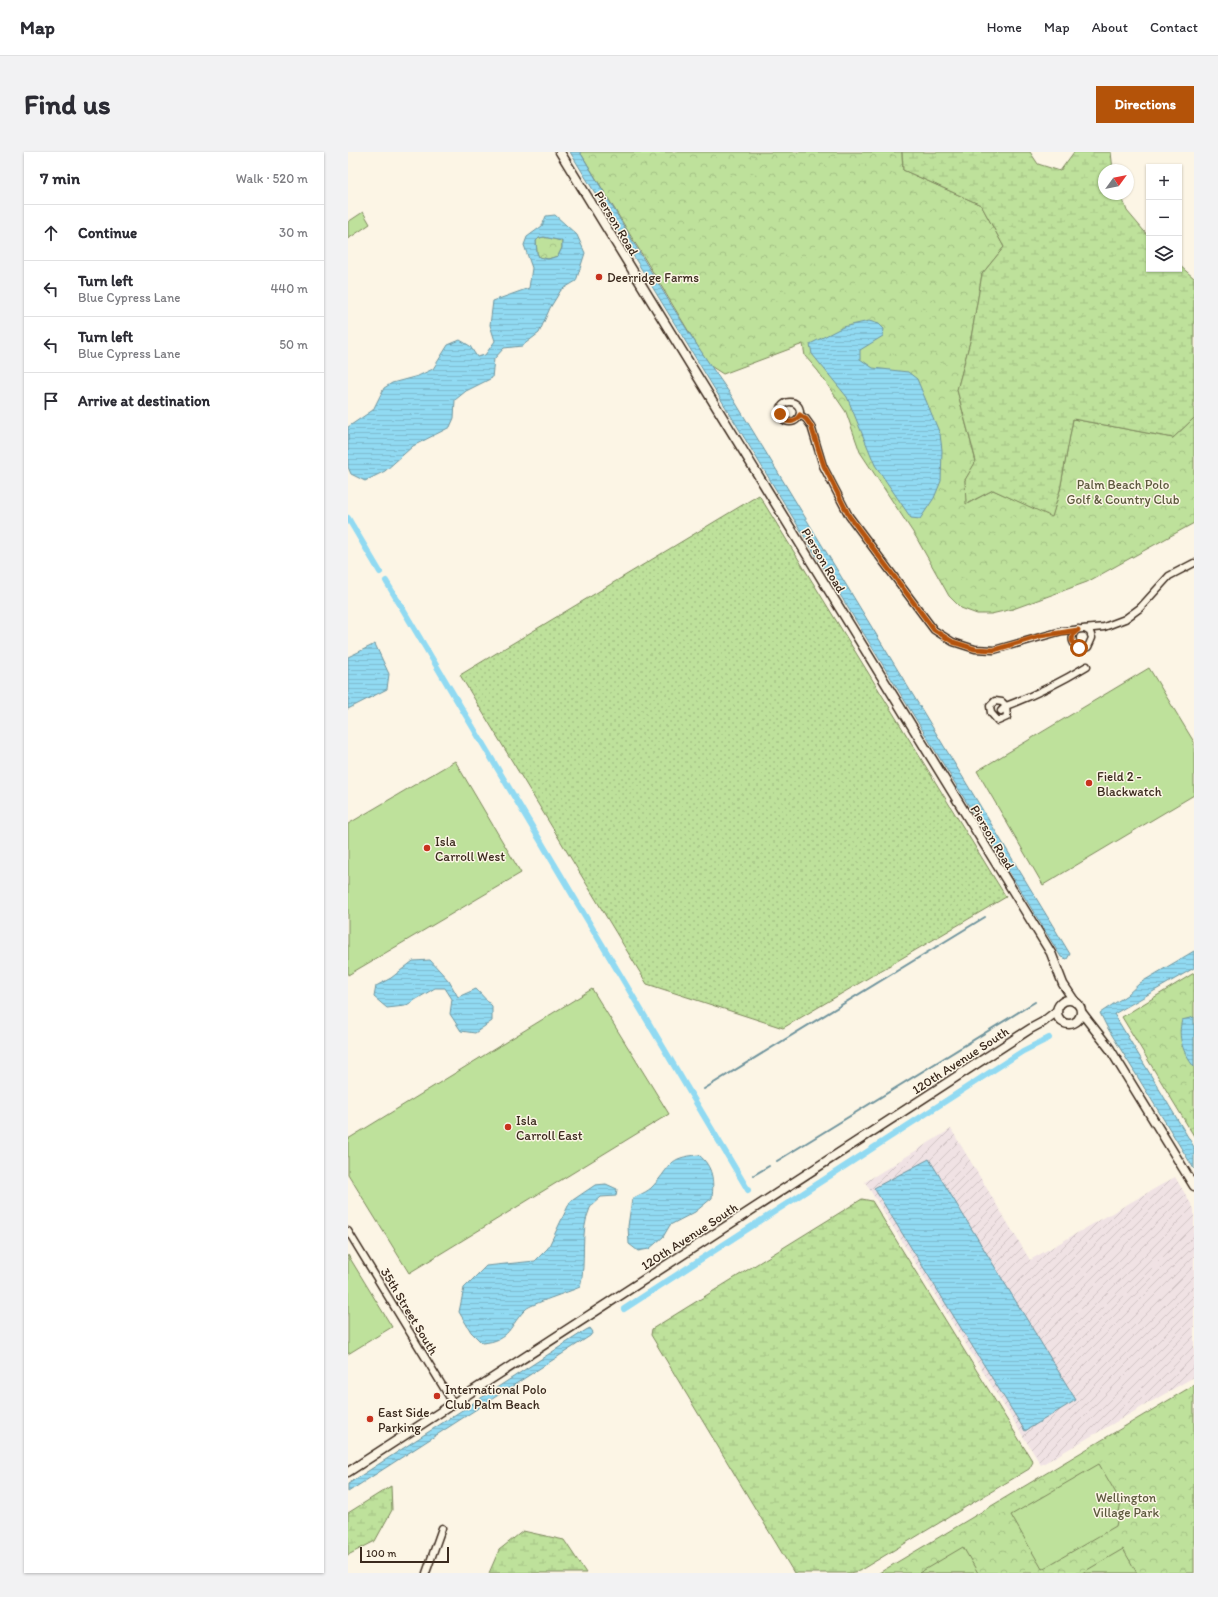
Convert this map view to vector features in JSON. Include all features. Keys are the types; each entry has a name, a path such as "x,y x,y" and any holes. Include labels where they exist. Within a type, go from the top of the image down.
{"street":[{"name":"Pierson Road","path":"560,152 1051,953 1062,984 1075,1002"},
{"path":"800,415 806,419 811,426 824,466 849,516 934,630 953,642 975,649 994,650 1040,636 1104,626 1125,619 1140,608 1169,576 1194,563"},
{"path":"1001,711 1006,706 1064,680 1087,666"},
{"name":"Pierson Road","path":"1062,984 1062,1003"},
{"path":"1096,1033 1076,1023 1069,1024 1061,1021 1057,1011 1062,1003 1066,1001 1075,1002 1079,1005 1082,1013 1096,1033 1110,1049 1194,1186"},
{"name":"120th Avenue South","path":"348,1472 1043,1022 1057,1011"},
{"path":"1076,1023 1080,1019 1082,1013"},
{"name":"120th Avenue South","path":"1043,1022 1061,1021"},
{"name":"35th Street South","path":"348,1231 454,1403"},
{"path":"426,1573 442,1528"}],"shaded area":[{"path":"951,1129 1030,1260 1175,1177 1194,1209 1194,1377 1041,1465 865,1182"}],"green space":[{"name":"Palm Beach Polo Golf & Country Club","path":"580,152 902,152 903,170 981,205 1004,247 982,274 971,338 957,390 976,462 965,480 967,504 993,490 1052,516 1060,490 1073,419 1173,438 1194,418 1194,523 1087,582 1013,609 991,614 977,614 961,608 949,596 916,537 860,452 846,412 818,371 805,356 803,344 723,374 709,365"},
{"path":"902,152 1030,152 1038,164 1060,171 1074,152 1111,152 1112,164 1098,164 1098,200 1123,200 1127,211 1146,233 1146,272 1182,272 1182,268 1194,278 1194,418 1173,438 1073,419 1060,490 1052,517 993,490 966,504 965,480 976,461 957,390 971,338 982,274 1004,247 981,205 903,170"},
{"path":"363,212 370,224 348,239 348,222"},
{"path":"544,237 562,241 562,248 558,256 548,259 539,257 537,253 536,241 539,238"},
{"path":"759,495 1006,897 783,1028 647,984 460,675"},
{"name":"Field 2 - Blackwatch","path":"1149,668 1194,742 1194,795 1043,885 977,771"},
{"name":"Isla Carroll West","path":"455,761 521,873 348,975 348,824"},
{"path":"1194,973 1194,1136 1122,1017"},
{"name":"Isla Carroll East","path":"592,989 669,1114 409,1273 348,1174 348,1139"},
{"path":"862,1199 872,1201 1033,1462 1029,1469 859,1571 849,1573 794,1573 651,1335 652,1329"},
{"path":"348,1255 392,1327 348,1354"},
{"name":"Wellington Village Park","path":"1194,1385 1194,1573 879,1573"},
{"path":"1099,1464 1121,1502 1116,1526 1042,1569 1011,1515"},
{"path":"391,1486 392,1510 375,1541 348,1555 348,1513"},
{"path":"523,1531 564,1540 586,1573 489,1573 499,1550"},
{"path":"963,1547 978,1573 919,1573"},
{"path":"1123,1549 1137,1573 1082,1573"}],"water":[{"path":"570,152 580,152 672,306 731,395 1070,954 1067,959 1061,957"},
{"path":"555,215 577,235 585,253 576,281 561,290 550,308 539,333 522,346 504,348 494,359 492,378 466,391 455,400 454,418 450,427 413,446 385,471 365,481 351,474 348,467 348,427 373,410 384,388 392,383 418,376 433,369 448,345 460,340 470,346 477,357 485,355 495,341 490,325 493,301 529,288 532,268 524,245 527,237 542,226 546,216","holes":["544,237 562,241 562,248 558,256 548,259 539,257 537,253 536,241 539,238"]},
{"path":"869,321 879,324 884,329 883,336 860,350 860,359 873,368 908,372 917,379 940,434 942,450 941,481 934,498 920,519 911,518 875,465 847,397 812,354 810,344 843,327"},
{"path":"375,644 389,674 387,689 348,709 348,657"},
{"path":"1194,951 1194,968 1114,1014 1194,1147 1194,1169 1107,1027 1100,1013 1127,995 1140,983"},
{"path":"430,960 449,981 458,997 476,989 492,1006 492,1021 475,1033 461,1031 450,1014 452,999 445,988 435,988 405,1006 387,1008 374,997 376,986 391,978 413,961"},
{"path":"1194,1017 1194,1067 1184,1050 1180,1033 1182,1020"},
{"path":"699,1155 707,1164 712,1174 712,1198 695,1212 670,1225 663,1237 649,1249 638,1251 629,1244 628,1226 632,1199 651,1188 675,1160"},
{"path":"929,1159 1076,1400 1025,1431 874,1188"},
{"path":"606,1184 617,1189 616,1196 601,1197 590,1208 585,1227 583,1267 580,1287 529,1307 520,1315 504,1336 492,1342 482,1343 471,1332 459,1312 464,1288 486,1266 535,1261 548,1248 570,1202 595,1185"},
{"path":"590,1328 593,1332 590,1336 348,1492 348,1484"}],"waterway":[{"path":"348,518 380,572"},
{"path":"386,581 748,1190"},
{"path":"704,1089 985,917"},
{"path":"777,1161 1035,1002"},
{"path":"624,1309 1023,1051 1049,1038"},
{"path":"754,1175 769,1166"}],"place":[{"name":"Deerridge Farms","path":"599,277"},
{"name":"Field 2 - Blackwatch","path":"1089,783"},
{"name":"Isla Carroll West","path":"427,848"},
{"name":"Isla Carroll East","path":"508,1127"},
{"name":"International Polo Club Palm Beach","path":"437,1396"},
{"name":"East Side Parking","path":"370,1419"}],"route":[{"path":"780,414 784,420 790,422 796,420 800,415 806,419 811,426 824,466 834,489 849,516 899,581 920,614 934,630 953,642 975,649 994,650 1025,642 1040,636 1078,630 1073,634 1072,641 1079,648"}]}
